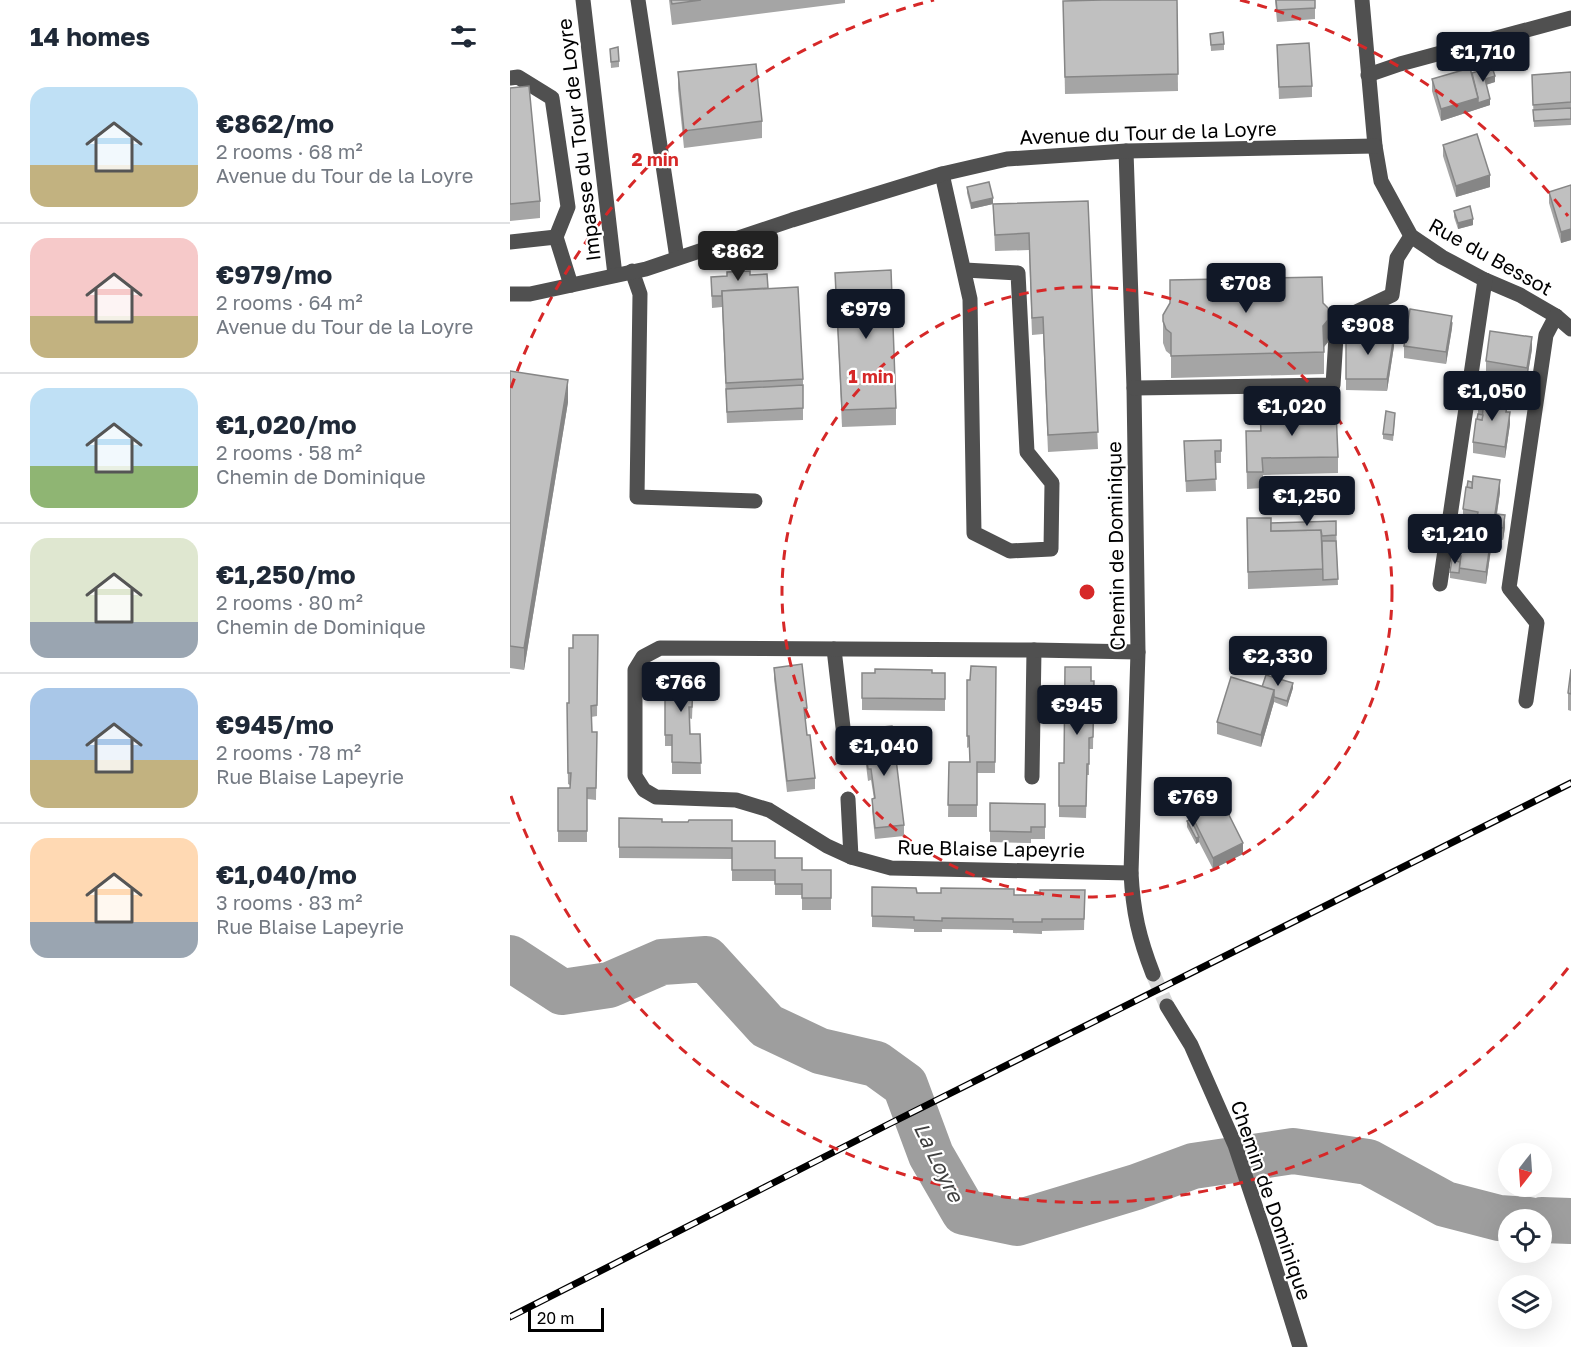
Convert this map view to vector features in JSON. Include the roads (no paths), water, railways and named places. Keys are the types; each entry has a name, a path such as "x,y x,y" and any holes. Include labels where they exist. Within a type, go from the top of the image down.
{"street":[{"name":"Impasse du Tour de Loyre","path":"583,0 615,276"},
{"path":"638,0 677,258"},
{"name":"Rue du Bessot","path":"1362,0 1375,146 1381,181 1412,236 1442,257 1485,280 1520,295 1556,316 1571,329"},
{"path":"1368,75 1400,64 1571,18"},
{"path":"510,78 518,77 552,98 568,207 556,237 571,285"},
{"name":"Avenue du Tour de la Loyre","path":"510,294 530,294 632,272 942,174 1007,159 1126,151 1375,146"},
{"name":"Chemin de Dominique","path":"1126,151 1134,388 1138,652 1131,873 1133,906 1141,943 1153,974"},
{"path":"942,174 970,299 974,532 1010,551 1051,549 1052,483 1027,452 1018,273 965,270"},
{"path":"1134,388 1333,385 1337,321 1392,294 1397,258 1412,236"},
{"path":"510,242 556,237"},
{"path":"632,272 640,294 637,497 755,501"},
{"path":"1440,584 1485,280"},
{"path":"1526,701 1537,623 1509,588 1546,335 1556,316"},
{"name":"Rue Blaise Lapeyrie","path":"1131,873 891,868 850,857 826,846 769,810 736,800 656,797 644,790 634,776 635,670 643,657 660,648 1138,652"},
{"path":"834,649 844,736"},
{"path":"1032,777 1034,650"},
{"path":"848,799 850,857"},
{"name":"Chemin de Dominique","path":"1167,1006 1191,1045 1235,1145 1300,1347"}],"waterway":[{"name":"La Loyre","path":"510,958 562,992 609,985 662,962 706,959 767,1026 820,1051 876,1064 905,1085 931,1155 964,1212 1017,1223 1136,1187 1193,1166 1293,1151 1368,1162 1445,1204 1498,1218"},
{"name":"La Loyre","path":"1552,1220 1571,1221"}],"tunnel":[{"path":"1153,974 1167,1006"}],"railway":[{"path":"510,1317 887,1125 1571,783"}]}
